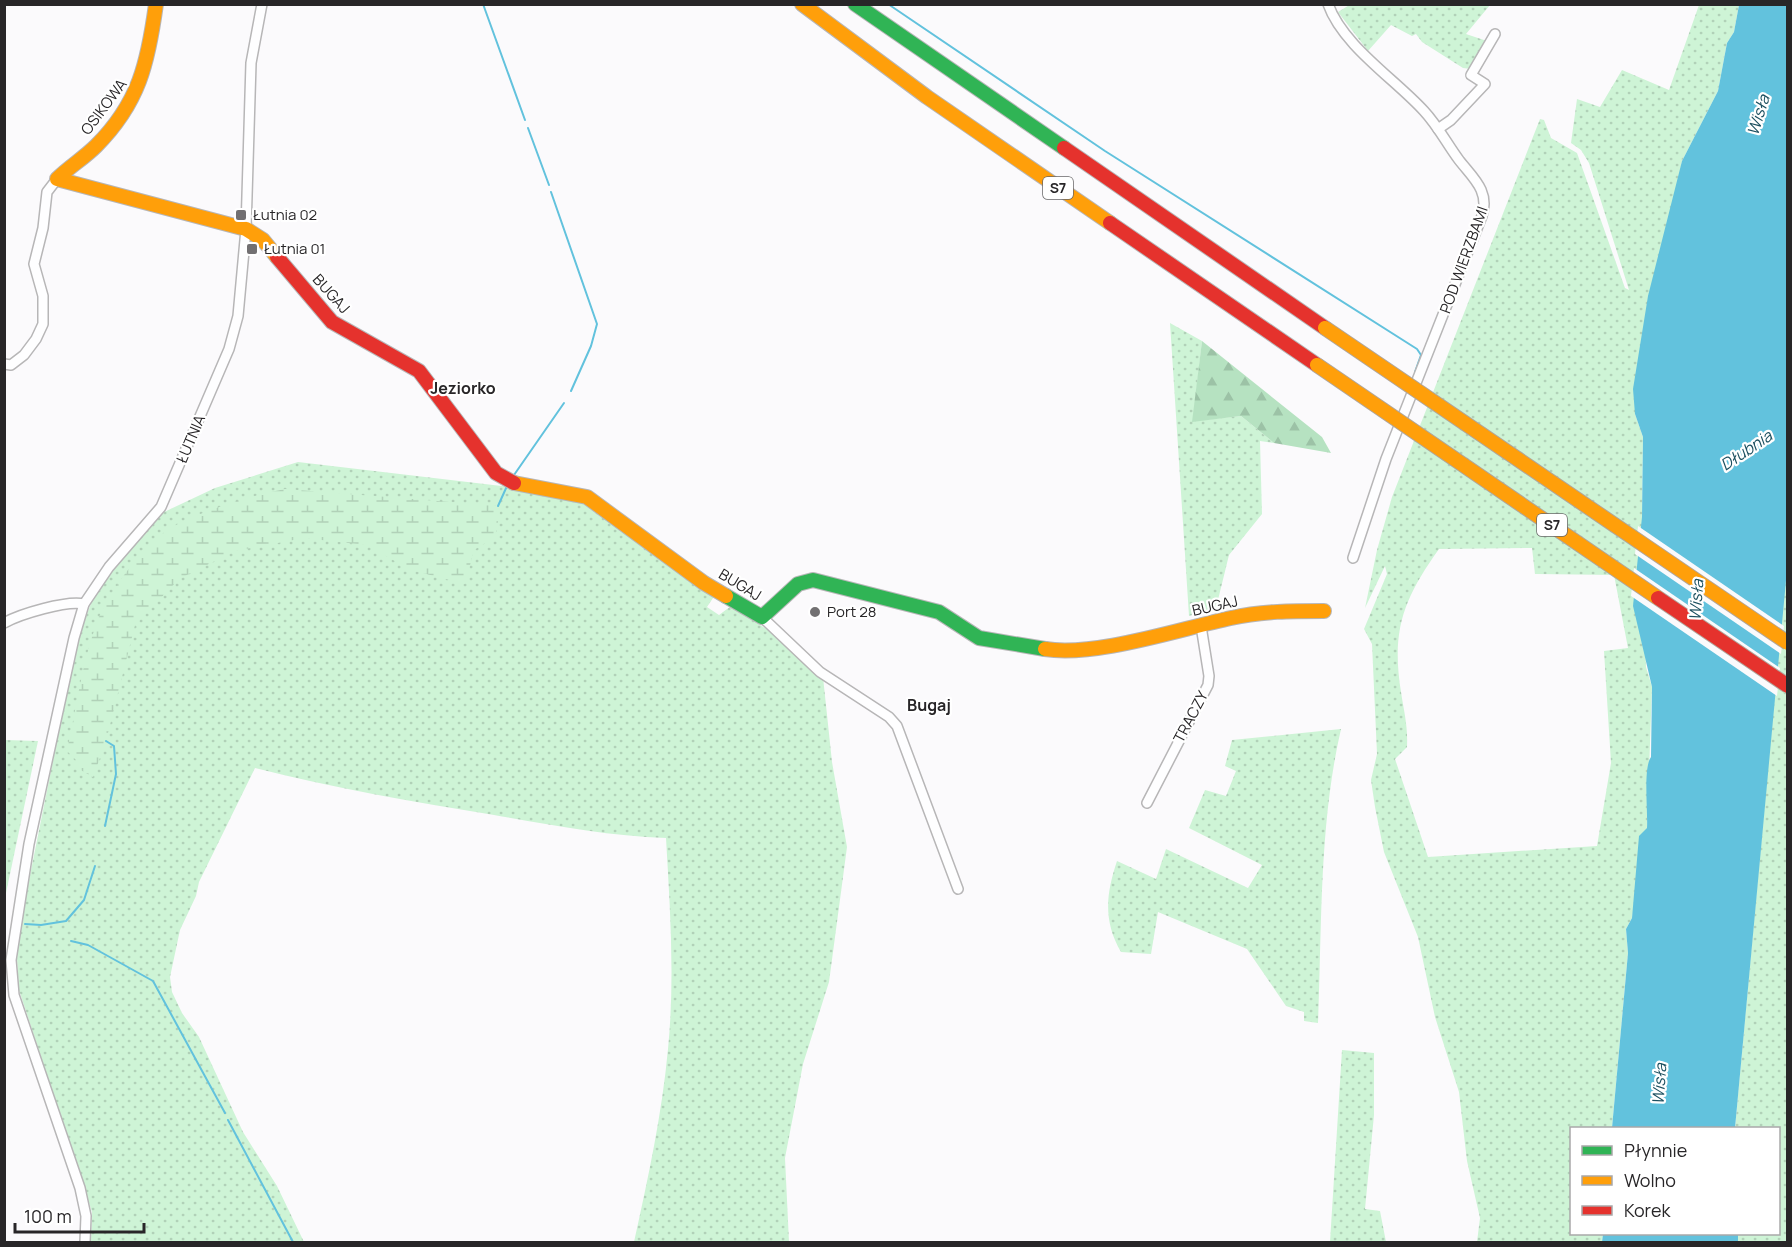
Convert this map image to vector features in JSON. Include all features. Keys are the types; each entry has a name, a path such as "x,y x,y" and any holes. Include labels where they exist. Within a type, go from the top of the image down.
{"main road":[{"name":"OSIKOWA","path":"57,179 100,142 136,96 146,73 156,4"},
{"name":"S7","path":"802,4 927,98 1788,686"},
{"name":"S7","path":"855,4 1788,643"},
{"path":"57,179 246,229"},
{"name":"BUGAJ","path":"246,229 263,240 332,322 419,371 496,473 521,486 565,490 587,497 704,583 762,617 798,584 813,580 939,612 979,638 1059,651 1086,650 1222,620 1269,613 1324,611"}],"street":[{"name":"ŁUTNIA","path":"85,1242 86,1216 80,1188 14,995 11,960 30,844 74,638 84,604 109,567 161,507 229,348 238,316 246,229 251,63 262,4"},
{"name":"POD WIERZBAMI","path":"1328,4 1335,19 1361,51 1425,111 1485,195 1485,208 1388,454 1353,558"},
{"path":"1438,129 1451,120 1485,84 1471,75 1495,34"},
{"name":"OSIKOWA","path":"4,364 11,365 24,355 36,339 43,324 43,296 34,264 43,228 47,192 57,179"},
{"path":"4,623 19,616 73,602 84,604"},
{"path":"762,617 820,672 873,706 897,726 958,889"},
{"name":"TRACZY","path":"1147,803 1208,685 1209,676 1202,626"}],"green space":[{"path":"1351,4 1490,5 1466,34 1487,41 1471,69 1463,68 1422,42 1416,34 1412,36 1391,25 1368,51 1338,12"},
{"path":"1699,5 1739,5 1734,32 1727,43 1718,91 1682,161 1635,414 1643,437 1642,517 1646,667 1652,687 1647,828 1632,918 1626,929 1628,953 1612,1127 1570,1127 1570,1235 1603,1235 1602,1242 1477,1242 1480,1218 1467,1161 1459,1092 1435,1017 1418,937 1384,852 1371,780 1377,754 1372,644 1364,629 1387,574 1385,566 1365,608 1377,550 1392,497 1540,119 1544,120 1551,138 1577,153 1625,288 1629,290 1589,163 1581,150 1571,143 1577,99 1600,107 1622,70 1669,90","holes":["1532,548 1535,574 1614,575 1628,648 1604,651 1611,763 1597,846 1428,857 1395,759 1407,747 1398,670 1399,632 1409,599 1427,567 1439,549"]},
{"path":"1170,323 1202,341 1193,421 1241,416 1274,443 1260,441 1262,514 1229,555 1216,608 1189,616"},
{"path":"1202,341 1322,437 1331,453 1274,443 1241,416 1192,422"},
{"path":"298,462 510,487 587,501 715,595 707,607 719,615 731,606 777,636 823,677 832,762 847,847 829,982 803,1064 785,1158 789,1242 634,1242 658,1122 668,1049 671,969 666,838 537,823 374,794 255,768 199,882 196,896 180,930 170,977 172,992 182,1013 199,1037 243,1132 277,1186 304,1242 91,1242 92,1212 19,990 17,959 22,915 77,641 93,598 103,582 162,513 215,488"},
{"path":"285,489 501,506 495,537 474,550 465,584 411,570 366,545 304,538 235,551 179,579 135,625 106,741 93,777 77,768 76,760 67,751 87,654 102,610 127,571 148,546 169,529 194,516 257,495"},
{"path":"1787,559 1787,1242 1738,1242 1738,1235 1780,1235 1780,1127 1735,1127"},
{"path":"1341,729 1325,838 1318,1023 1304,1021 1304,1012 1286,1006 1247,949 1158,912 1151,954 1121,952 1111,929 1108,907 1110,885 1117,861 1156,879 1166,849 1248,888 1262,865 1189,828 1205,790 1226,796 1236,771 1225,766 1232,740"},
{"path":"5,740 38,741 6,893 4,892"},
{"path":"1342,1050 1374,1053 1374,1115 1365,1209 1380,1211 1386,1242 1330,1242"}],"water":[{"path":"1739,5 1787,5 1788,559 1735,1127 1612,1127 1628,953 1626,929 1632,918 1639,836 1647,828 1646,780 1651,757 1652,687 1633,606 1642,517 1643,437 1635,414 1633,389 1648,296 1682,161 1718,91 1727,43 1734,32"},
{"path":"1603,1235 1738,1235 1738,1242 1602,1242"}],"pier":[{"path":"1638,526 1784,626 1781,654 1635,554"},
{"path":"1634,568 1780,668 1777,696 1631,596"}],"waterway":[{"path":"483,4 525,120"},
{"path":"888,4 1105,151 1417,349 1421,355 1415,372"},
{"path":"528,128 549,185"},
{"path":"551,192 597,324 591,346 571,391"},
{"path":"514,475 564,403"},
{"path":"498,506 507,486"},
{"path":"105,826 116,774 114,746 106,741"},
{"path":"25,924 41,925 66,921 84,900 95,866"},
{"path":"71,941 88,945 153,981 225,1113"},
{"path":"228,1120 293,1242"}],"traffic: fast":[{"path":"855,4 1064,148"},
{"path":"726,596 762,617 798,584 813,580 939,612 979,638 1045,649"}],"traffic: slow":[{"path":"156,4 145,64 132,98 111,130 57,179 246,229 263,240 277,257"},
{"path":"802,4 927,97 1110,223"},
{"path":"1325,328 1788,643"},
{"path":"1317,365 1658,598"},
{"path":"514,483 587,497 704,583 726,596"},
{"path":"1045,649 1066,650 1113,646 1254,614 1324,611"}],"traffic: jam":[{"path":"1064,148 1325,328"},
{"path":"1110,223 1317,365"},
{"path":"277,257 332,322 419,371 496,473 514,483"},
{"path":"1658,598 1788,686"}],"place":[{"name":"Łutnia 02","path":"241,215"},
{"name":"Łutnia 01","path":"252,249"},
{"name":"Port 28","path":"815,612"}],"district":[{"name":"Jeziorko","path":"463,388"},
{"name":"Bugaj","path":"929,705"}],"water label":[{"name":"Wisła","path":"1758,115"},
{"name":"Dłubnia","path":"1746,450"},
{"name":"Wisła","path":"1696,600"},
{"name":"Wisła","path":"1659,1084"}]}
